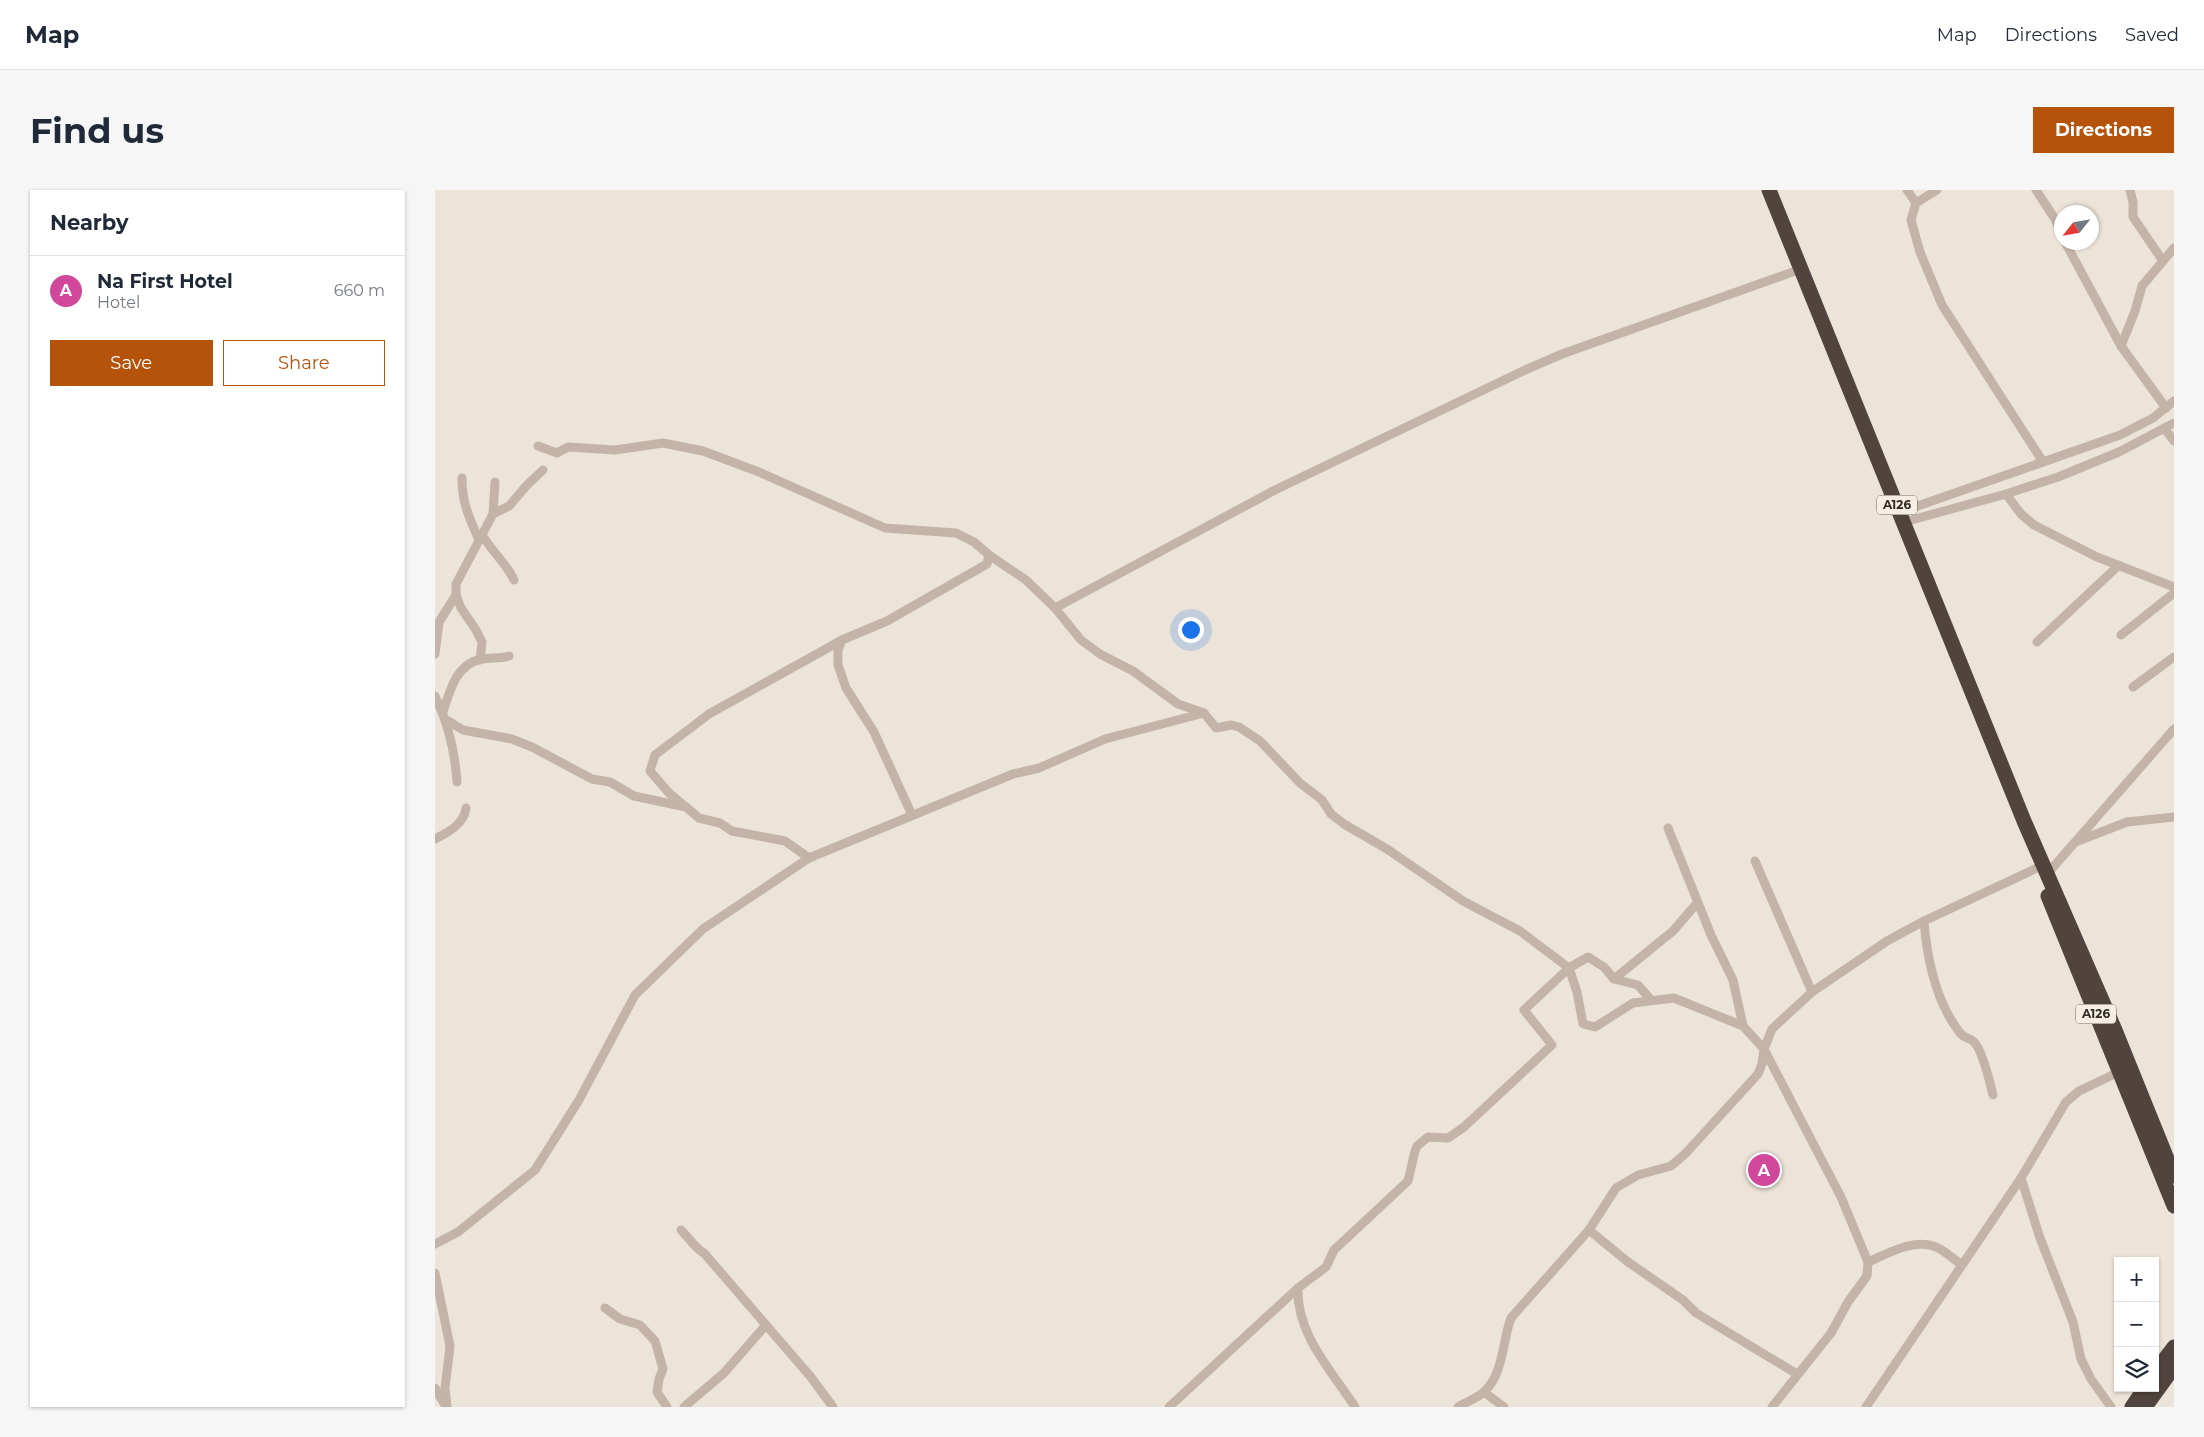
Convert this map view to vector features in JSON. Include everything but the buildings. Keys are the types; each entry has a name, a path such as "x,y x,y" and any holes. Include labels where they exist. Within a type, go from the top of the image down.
{"highway":[{"name":"A126","path":"1769,190 2024,821 2028,841 2131,1068 2174,1173"},
{"name":"A126","path":"2042,871 2066,943 2121,1071 2174,1206"},
{"path":"2159,1367 2174,1347"},
{"path":"2145,1407 2174,1367"},
{"path":"2132,1407 2142,1392"}],"street":[{"path":"1907,190 1917,203"},
{"path":"1937,190 1917,203 1911,220 1920,252 1942,305 2043,462"},
{"path":"2036,190 2054,217"},
{"path":"2130,190 2133,202 2133,217 2163,261"},
{"path":"2121,346 2135,311 2142,286 2174,248"},
{"path":"2069,250 2121,346 2166,408"},
{"path":"1055,608 1275,490 1525,370 1562,354 1801,269"},
{"path":"1903,519 1912,508 2119,435 2153,418 2174,401"},
{"path":"1903,519 2006,494 2058,477 2119,452 2174,423"},
{"path":"2164,428 2174,440"},
{"path":"537,446 557,452 569,447 615,450 663,443 703,451 759,472 885,528 956,533 975,542 989,555 1025,580 1055,608 1087,645 1133,671 1178,704 1205,714 1216,728 1231,725 1239,727 1260,741 1300,783 1322,800 1331,814 1344,824 1387,849 1463,901 1520,931 1569,968 1577,992 1583,1024 1595,1027 1633,1003 1674,998 1743,1026 1764,1049 1841,1197 1868,1262 1867,1276 1848,1302 1831,1333 1771,1407"},
{"path":"493,514 509,506 527,484 543,470"},
{"path":"462,478 462,494 465,508 479,540"},
{"path":"480,660 482,642 461,608 456,596 456,584 493,514 495,482"},
{"path":"2006,494 2021,514 2035,525 2097,557 2174,587"},
{"path":"479,540 485,540 506,564 514,580"},
{"path":"809,858 785,841 732,831 720,823 699,818 669,793 650,771 655,755 719,707 842,640 887,621 937,594 987,564 989,555"},
{"path":"2037,642 2119,565"},
{"path":"2121,635 2174,593"},
{"path":"435,654 439,622 456,596"},
{"path":"842,640 838,650 837,664 846,688 874,732 912,815"},
{"path":"444,716 456,678 465,667 480,660 509,656"},
{"path":"2133,688 2174,657"},
{"path":"435,696 444,716 456,761 457,782"},
{"path":"435,1244 458,1232 535,1170 579,1100 635,995 703,929 809,858 1013,774 1039,768 1105,739 1205,714"},
{"path":"444,716 463,730 512,739 532,747 592,779 610,782 634,796 686,807"},
{"path":"1458,1407 1485,1392 1500,1367 1504,1336 1511,1318 1589,1230 1616,1188 1638,1175 1671,1166 1685,1154 1758,1074 1762,1064 1764,1049 1772,1029 1811,992 1887,941 1924,921 2042,871 2075,842 2174,729"},
{"path":"435,839 447,833 465,818 466,808"},
{"path":"2075,842 2127,822 2174,817"},
{"path":"1668,828 1697,903 1733,980 1743,1026"},
{"path":"1755,861 1811,992"},
{"path":"1614,979 1673,931 1697,903"},
{"path":"1924,921 1929,963 1943,1002 1960,1033 1973,1041 1978,1050 1993,1095"},
{"path":"1169,1407 1298,1288 1326,1267 1334,1250 1409,1181 1417,1146 1428,1137 1448,1138 1464,1127 1551,1045 1525,1010 1569,968 1588,957 1604,968 1614,979 1638,985 1651,1000"},
{"path":"1866,1407 2021,1178 2066,1102 2079,1090 2121,1071"},
{"path":"2021,1178 2040,1238 2073,1322 2081,1359 2091,1379 2111,1407"},
{"path":"681,1230 696,1244 700,1252 704,1253 766,1325 833,1407"},
{"path":"1589,1230 1628,1262 1683,1300 1696,1312 1797,1374"},
{"path":"1868,1262 1901,1248 1919,1245 1935,1246 1961,1264"},
{"path":"435,1273 450,1346 445,1388 447,1407"},
{"path":"1298,1288 1297,1304 1319,1356 1355,1407"},
{"path":"605,1308 619,1319 640,1325 655,1341 663,1369 657,1392 667,1407"},
{"path":"684,1407 729,1368 766,1325"},
{"path":"435,1388 447,1407"},
{"path":"1485,1392 1504,1407"}],"place":[{"name":"Na First Hotel","path":"1764,1170"}]}
